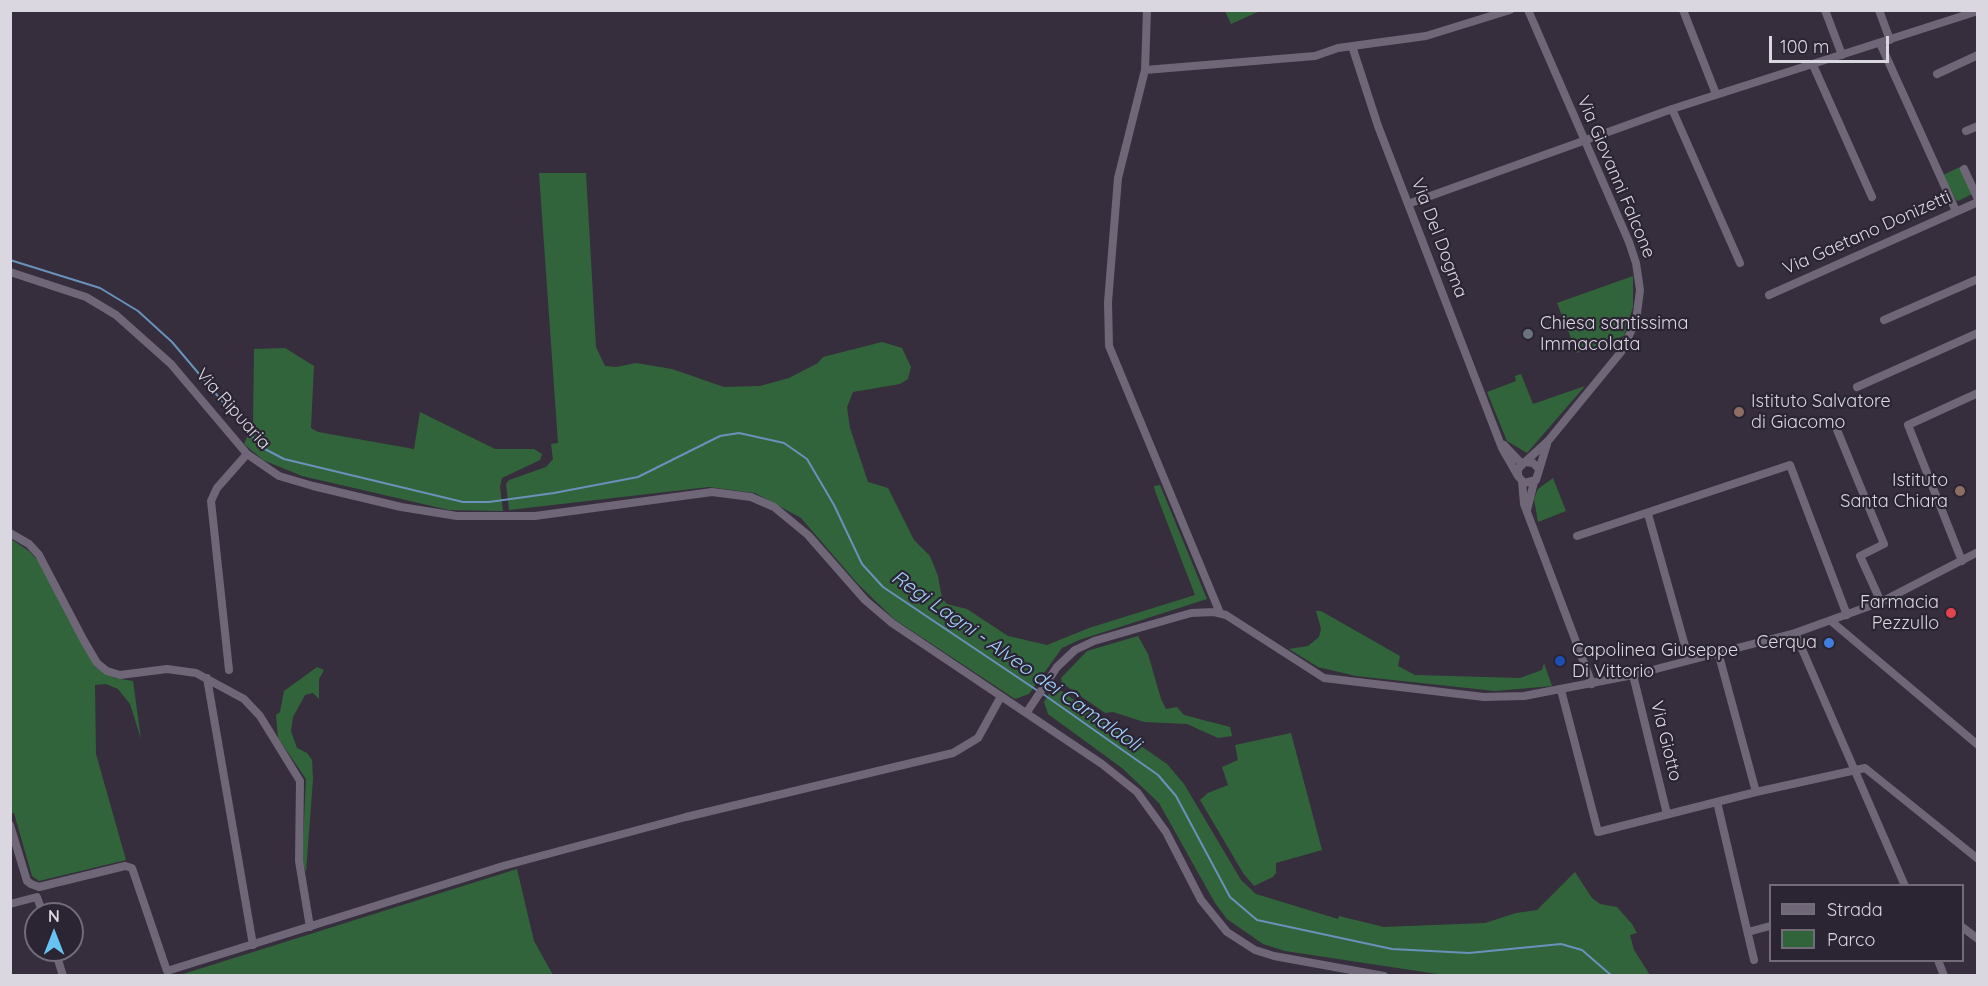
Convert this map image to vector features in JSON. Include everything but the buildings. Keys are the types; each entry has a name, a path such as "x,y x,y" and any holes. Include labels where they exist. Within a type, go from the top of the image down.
{"street":[{"path":"1147,10 1145,70 1118,178 1108,302 1109,346 1220,613"},
{"path":"1145,70 1295,59 1352,46 1426,36 1510,10"},
{"name":"Via Giovanni Falcone","path":"1524,463 1548,441 1621,351 1636,321 1640,284 1636,263 1528,10"},
{"path":"1683,10 1716,94"},
{"path":"1825,10 1842,56"},
{"path":"1879,10 1890,40"},
{"path":"1408,204 1716,94 1842,56 1977,11"},
{"path":"1880,43 1956,211"},
{"name":"Via Del Dogma","path":"1352,46 1378,126 1408,204 1509,463 1520,479"},
{"path":"1937,74 1977,55"},
{"path":"1813,64 1872,197"},
{"path":"1672,109 1740,263"},
{"path":"1966,131 1977,126"},
{"path":"1964,169 1977,200"},
{"name":"Via Gaetano Donizetti","path":"1769,295 1977,200"},
{"name":"Via Ripuaria","path":"10,272 86,297 125,322 171,364 247,454 279,476 401,507 456,516 493,518 546,514 712,492 751,497 790,518 865,600 892,623 1000,698 1027,712 1121,777 1148,803 1166,832 1201,900 1227,932 1255,950 1274,956 1384,975"},
{"path":"1884,320 1977,279"},
{"path":"1857,387 1977,333"},
{"path":"1962,561 1908,424 1977,393"},
{"path":"1835,425 1884,544 1860,556 1881,602"},
{"path":"1500,440 1524,463 1533,463 1538,468 1538,477 1534,482 1527,510"},
{"name":"Via Giovanni Falcone","path":"1538,468 1548,441"},
{"path":"230,670 211,501 217,488 247,454"},
{"path":"1524,463 1520,479 1521,495 1592,684"},
{"path":"1577,536 1790,465 1846,615"},
{"path":"1520,479 1534,482"},
{"path":"1648,514 1689,660"},
{"path":"10,533 29,544 39,555 96,663 107,671 136,675 182,669 207,678 244,699 260,716 300,781 299,861 310,927"},
{"path":"1027,712 1066,657 1084,645 1191,613 1203,611 1220,613 1235,620 1309,671 1335,681 1484,697 1561,690 1592,684 1795,633 1881,602 1977,552"},
{"path":"1831,621 1977,745"},
{"path":"1795,633 1904,884"},
{"path":"1718,652 1756,792"},
{"name":"Via Giotto","path":"1633,675 1667,814"},
{"path":"207,678 253,945"},
{"path":"1561,690 1598,832 1853,769 1870,770 1977,859"},
{"path":"10,825 27,880 39,887 130,867 134,871 167,971 464,878 627,832 952,753 978,738 1000,698"},
{"path":"1717,802 1754,960"},
{"path":"1900,876 1911,884"},
{"path":"10,904 37,897 39,902"},
{"path":"1748,932 1769,926"},
{"path":"1964,929 1977,939"}],"green space":[{"path":"1225,11 1260,11 1231,24"},
{"path":"1960,167 1972,194 1958,201 1943,175"},
{"path":"539,173 586,173 596,347 605,366 616,367 636,363 672,369 724,387 760,386 789,378 818,363 823,357 882,342 902,348 911,367 908,379 900,384 853,392 847,407 850,428 868,482 888,488 914,540 930,556 938,576 942,598 947,604 967,609 1008,636 1047,645 1089,628 1195,595 1155,491 1154,486 1160,485 1207,599 1079,640 1062,648 1029,694 1015,699 894,619 858,584 801,518 755,493 709,487 509,510 506,484 509,480 546,467 553,459 551,444 558,443"},
{"path":"1633,276 1633,307 1624,336 1577,353 1557,303"},
{"path":"285,348 314,366 311,428 318,432 414,449 420,412 495,449 534,449 542,454 540,460 502,478 500,487 503,511 449,510 302,476 263,460 244,444 253,423 254,349"},
{"path":"1521,374 1533,404 1585,386 1527,453 1507,441 1487,392 1516,381 1515,376"},
{"path":"1553,478 1566,511 1538,522 1534,499 1538,489"},
{"path":"11,539 29,551 39,562 95,667 115,678 133,681 141,739 130,704 118,689 106,684 95,685 96,754 126,860 39,881 32,876 14,813 11,813"},
{"path":"1316,611 1321,611 1400,656 1398,666 1415,675 1520,678 1542,670 1544,663 1552,686 1495,691 1356,676 1318,667 1289,649 1308,646 1319,637 1321,629"},
{"path":"1138,636 1148,654 1166,709 1177,707 1184,715 1230,727 1232,736 1218,738 1187,724 1144,722 1113,712 1105,713 1062,683 1061,678 1087,651"},
{"path":"317,667 324,670 319,679 319,699 313,693 305,695 293,717 291,731 297,748 307,753 312,760 313,779 306,872 302,861 306,779 278,738 276,715 280,712 284,691"},
{"path":"1054,686 1167,764 1184,784 1241,880 1256,894 1338,919 1339,916 1384,927 1485,923 1516,913 1537,910 1575,872 1592,898 1600,904 1617,907 1632,924 1637,933 1630,935 1634,950 1650,975 1444,975 1285,951 1263,944 1227,919 1215,903 1159,803 1122,768 1048,714 1044,702"},
{"path":"1291,733 1322,850 1276,863 1276,873 1273,877 1254,886 1243,873 1200,800 1208,793 1228,785 1222,767 1238,760 1235,745"},
{"path":"517,869 534,941 553,975 180,975"}],"waterway":[{"name":"Regi Lagni - Alveo dei Camaldoli","path":"10,260 100,288 138,311 172,342 261,447 284,459 463,502 489,502 554,493 638,477 720,436 739,433 784,443 807,459 834,505 862,564 883,587 1038,691"},
{"name":"Regi Lagni - Alveo dei Camaldoli","path":"1043,694 1158,775 1176,796 1230,897 1257,920 1392,949 1469,953 1561,944 1582,950 1612,976"}],"place":[{"name":"Chiesa santissima Immacolata","path":"1528,334"},
{"name":"Istituto Salvatore di Giacomo","path":"1739,412"},
{"name":"Istituto Santa Chiara","path":"1960,491"},
{"name":"Farmacia Pezzullo","path":"1951,613"},
{"name":"Cerqua","path":"1829,643"},
{"name":"Capolinea Giuseppe Di Vittorio","path":"1560,661"}]}
